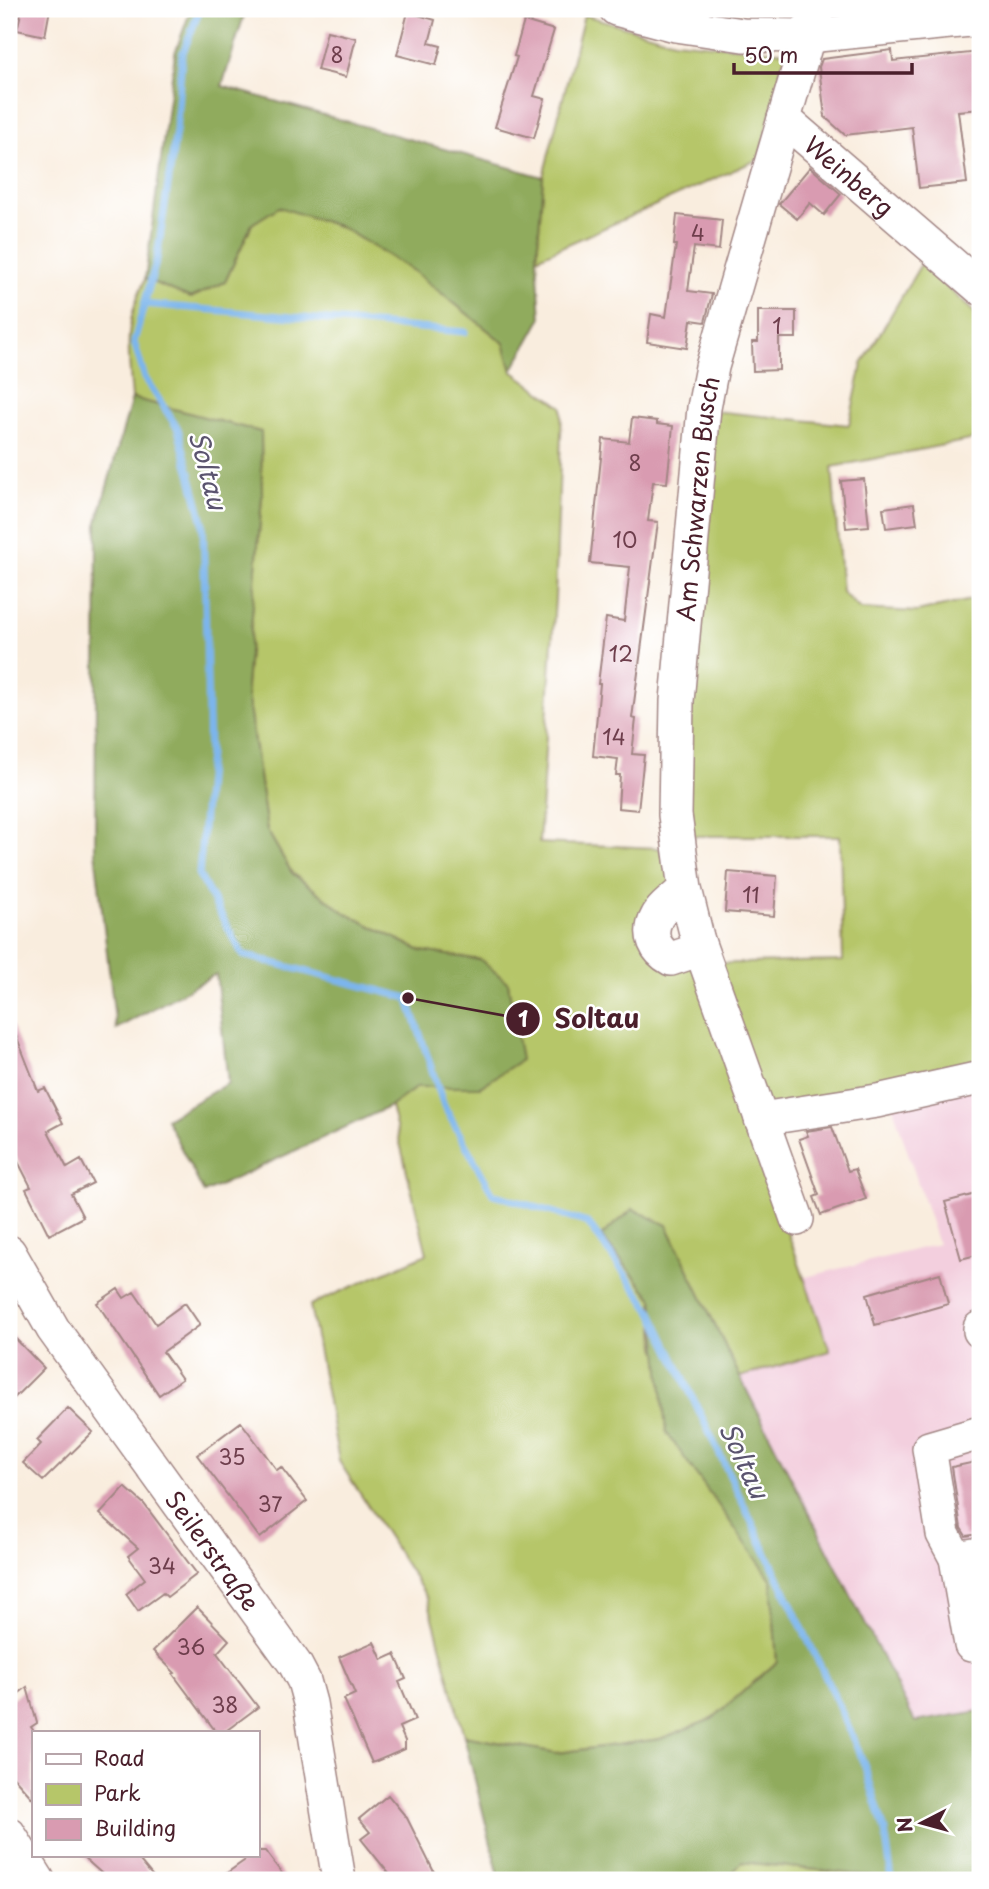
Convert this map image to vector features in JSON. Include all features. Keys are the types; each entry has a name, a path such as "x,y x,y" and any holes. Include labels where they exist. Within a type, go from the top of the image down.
{"street":[{"path":"616,9 676,25 743,34 812,23 980,19"},
{"name":"Weinberg","path":"812,23 784,119 980,288"},
{"name":"Am Schwarzen Busch","path":"784,119 712,367 704,408 677,701 675,815 685,889 698,941 797,1219"},
{"path":"685,889 657,917 652,937 659,953 671,959 692,952 698,941"},
{"path":"761,1119 877,1101 980,1078"},
{"name":"Seilerstraße","path":"9,1252 53,1329 295,1664 304,1681 339,1880"},
{"path":"980,1433 929,1448 943,1534 968,1556 971,1645 980,1643"},
{"path":"9,1834 38,1880"}],"shaded area":[{"path":"980,1081 980,1711 915,1723 740,1377 830,1351 802,1278 938,1244 892,1104"}],"green space":[{"path":"191,9 246,9 222,86 543,177 537,258 541,319 512,371 504,343 415,272 341,227 279,207 252,224 225,282 191,298 145,279 175,53"},
{"path":"584,15 674,41 786,52 759,159 537,258 543,177"},
{"path":"278,206 341,227 415,272 504,343 512,371 562,407 555,599 539,843 659,848 674,881 653,914 692,964 843,961 840,836 690,836 687,753 714,411 849,425 862,364 921,264 975,313 980,348 980,438 832,467 842,592 860,609 917,612 980,598 980,1081 750,1126 830,1351 740,1377 667,1225 601,1236 653,1299 656,1347 726,1514 771,1579 777,1662 712,1719 660,1739 557,1753 464,1736 428,1599 339,1461 310,1305 427,1254 391,1106 417,1087 480,1087 520,1060 508,983 481,960 421,951 347,914 292,873 267,830 246,687 262,498 261,432 132,398 130,324 145,279 191,298 225,282 252,224"},
{"path":"132,398 261,432 262,498 246,687 267,830 292,873 347,914 421,951 481,960 508,983 521,1060 480,1087 417,1087 391,1106 204,1193 166,1119 228,1083 216,974 116,1029 95,851 97,522"},
{"path":"633,1209 667,1225 740,1377 915,1722 980,1711 980,1880 909,1880 742,1862 726,1880 500,1880 464,1736 557,1753 660,1739 712,1719 777,1662 771,1579 666,1432 653,1299 601,1236"},
{"path":"742,1862 909,1880 726,1880"}],"building":[{"path":"22,9 50,9 45,36 17,30"},
{"path":"408,12 435,20 429,43 441,46 436,65 397,55"},
{"path":"524,21 554,30 534,96 545,99 534,138 495,127 517,57 514,56"},
{"path":"327,31 356,38 346,77 317,70"},
{"path":"892,50 893,61 980,52 980,109 958,111 967,183 919,188 912,127 845,135 825,117 819,67 822,59"},
{"path":"810,167 841,194 824,215 810,203 797,219 779,204"},
{"path":"677,215 722,220 719,250 694,247 688,291 712,294 705,322 691,320 687,348 647,342 651,314 666,317 676,245"},
{"path":"758,311 796,311 796,338 779,338 779,370 753,371 752,342 758,342"},
{"path":"632,418 673,426 667,483 653,482 648,521 658,522 632,718 636,719 632,754 644,755 638,810 618,808 618,759 593,756 606,618 624,621 630,567 590,563 603,439 629,442"},
{"path":"864,479 869,526 846,528 841,481"},
{"path":"914,504 917,524 886,528 883,508"},
{"path":"728,872 777,876 774,916 725,912"},
{"path":"10,1020 38,1091 45,1088 63,1123 48,1131 67,1168 81,1160 93,1183 71,1194 83,1217 49,1235 26,1189 31,1187 9,1144"},
{"path":"832,1127 848,1171 855,1169 866,1199 821,1215 814,1197 819,1195 799,1139 808,1136 806,1131"},
{"path":"980,1193 980,1254 961,1259 945,1202"},
{"path":"940,1273 948,1304 875,1325 867,1294"},
{"path":"118,1289 124,1298 134,1292 156,1324 185,1303 200,1325 163,1352 182,1379 159,1395 97,1303"},
{"path":"9,1332 44,1368 9,1403"},
{"path":"68,1408 93,1432 43,1481 23,1463 41,1444 37,1440"},
{"path":"241,1422 277,1470 281,1467 307,1501 260,1538 197,1455"},
{"path":"980,1461 980,1534 966,1536 961,1528 952,1467"},
{"path":"125,1487 144,1504 197,1574 167,1597 163,1593 138,1611 126,1594 145,1579 128,1556 138,1548 100,1514"},
{"path":"197,1607 229,1640 217,1653 258,1707 226,1731 216,1731 173,1674 175,1673 153,1651"},
{"path":"374,1642 382,1660 395,1654 406,1679 399,1682 415,1720 399,1727 405,1741 405,1749 372,1763 344,1699 355,1694 339,1657"},
{"path":"27,1687 37,1723 31,1727 32,1798 9,1772 9,1701"},
{"path":"388,1795 407,1818 438,1880 394,1880 361,1839 370,1832 359,1819"},
{"path":"259,1851 265,1851 287,1880 217,1880 250,1857 259,1857"},
{"path":"83,1857 137,1857 156,1880 109,1880"}],"waterway":[{"name":"Soltau","path":"200,9 182,55 176,131 157,258 134,342 145,378 178,429 203,522 209,754 199,875 243,955 408,998 444,1106 493,1194 588,1223 652,1312 836,1699 864,1764 885,1831 892,1880"},
{"path":"144,304 465,332"}],"place":[{"name":"Soltau","path":"408,998"}]}
